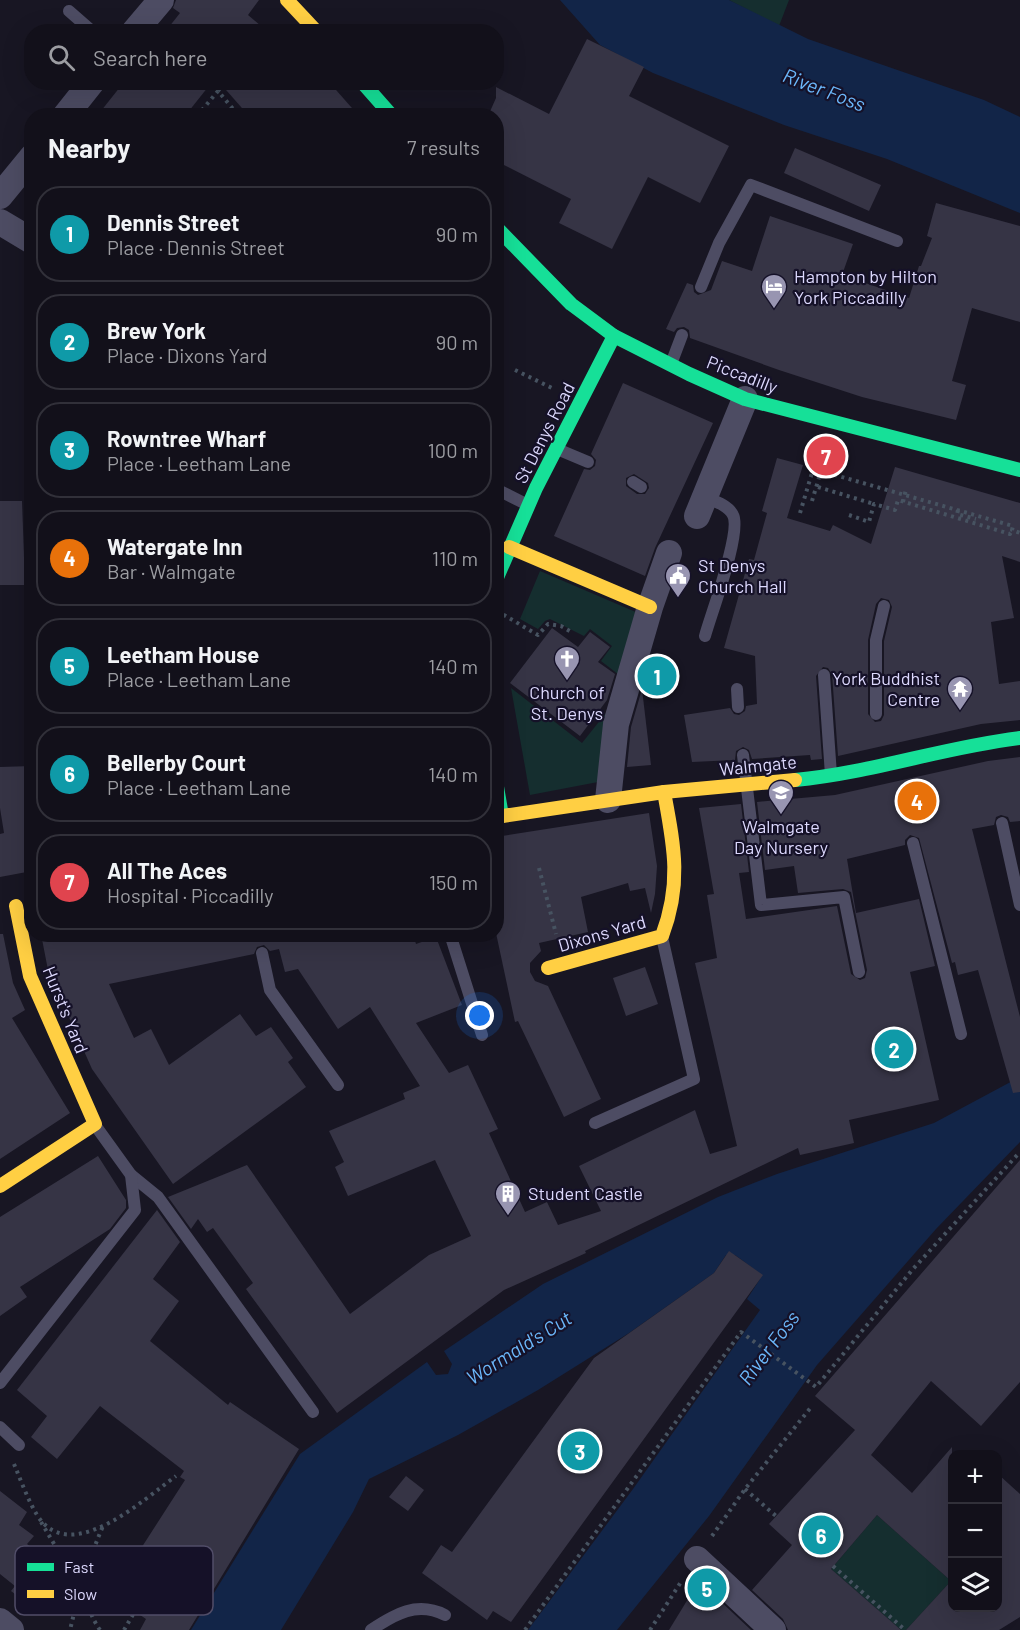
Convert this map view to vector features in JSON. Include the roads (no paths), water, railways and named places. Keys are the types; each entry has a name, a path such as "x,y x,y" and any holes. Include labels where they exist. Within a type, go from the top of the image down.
{"street":[{"path":"141,24 161,0"},
{"path":"287,0 306,24"},
{"path":"72,108 86,90"},
{"path":"369,90 385,108"},
{"path":"0,196 24,167"},
{"path":"0,222 24,236"},
{"name":"Piccadilly","path":"504,236 547,282 614,336 744,399 1020,470"},
{"name":"St Denys Road","path":"504,560 556,449 614,336"},
{"path":"701,507 744,399"},
{"path":"509,547 650,607"},
{"path":"608,800 616,724 650,607 669,553"},
{"name":"Walmgate","path":"504,816 664,792 831,777 986,742 1020,738"},
{"name":"Dixons Yard","path":"548,968 662,936 674,908 678,871 664,792"},
{"path":"0,908 24,904"},
{"name":"Hurst's Yard","path":"16,906 30,976 94,1124"},
{"path":"0,1186 94,1124"},
{"path":"697,1559 773,1630"},
{"path":"0,1622 11,1630"}],"lane":[{"path":"69,11 84,24"},
{"path":"701,287 719,243 751,185 897,241"},
{"path":"671,365 682,335"},
{"path":"556,449 588,462"},
{"path":"504,493 529,506"},
{"path":"701,507 720,503 733,514 736,533 705,636"},
{"path":"876,714 876,640 884,606"},
{"path":"824,675 831,777"},
{"path":"737,689 738,707"},
{"path":"986,742 989,757"},
{"path":"876,752 877,767"},
{"path":"743,755 761,905 844,897 859,972"},
{"path":"894,763 898,780"},
{"path":"1002,823 1020,905"},
{"path":"913,843 961,1034"},
{"path":"595,1123 694,1078 662,936"},
{"path":"453,942 482,1035"},
{"path":"262,952 270,990 338,1085"},
{"path":"94,1124 131,1175 159,1197 313,1412"},
{"path":"0,1383 135,1210 131,1175"},
{"path":"0,1427 19,1445"},
{"path":"371,1630 388,1618 411,1610 431,1608 445,1615"}],"water":[{"name":"River Foss","path":"560,0 729,0 808,39 984,100 1020,117 1020,213 887,159 784,125 653,73 600,45"},
{"path":"1020,1077 1020,1142 936,1229 817,1365 709,1516 617,1630 528,1630 633,1489 760,1310 747,1299 760,1279 758,1272 735,1255 726,1255 714,1273 629,1333 538,1390 458,1435 369,1479 353,1512 281,1630 191,1630 200,1615 213,1615 213,1594 300,1454 427,1362 436,1375 448,1374 452,1364 444,1351 543,1284 718,1197 777,1174 934,1123"}],"place":[{"name":"Hampton by Hilton York Piccadilly","path":"774,310"},
{"name":"All The Aces","path":"826,456"},
{"name":"St Denys Church Hall","path":"678,599"},
{"name":"Dennis Street","path":"657,676"},
{"name":"Church of St. Denys","path":"567,682"},
{"name":"York Buddhist Centre","path":"960,712"},
{"name":"Watergate Inn","path":"917,801"},
{"name":"Walmgate Day Nursery","path":"781,816"},
{"name":"Brew York","path":"894,1049"},
{"name":"Student Castle","path":"508,1217"},
{"name":"Rowntree Wharf","path":"580,1451"},
{"name":"Bellerby Court","path":"821,1535"},
{"name":"Leetham House","path":"707,1588"}],"water label":[{"name":"Wormald's Cut","path":"519,1348"}]}
